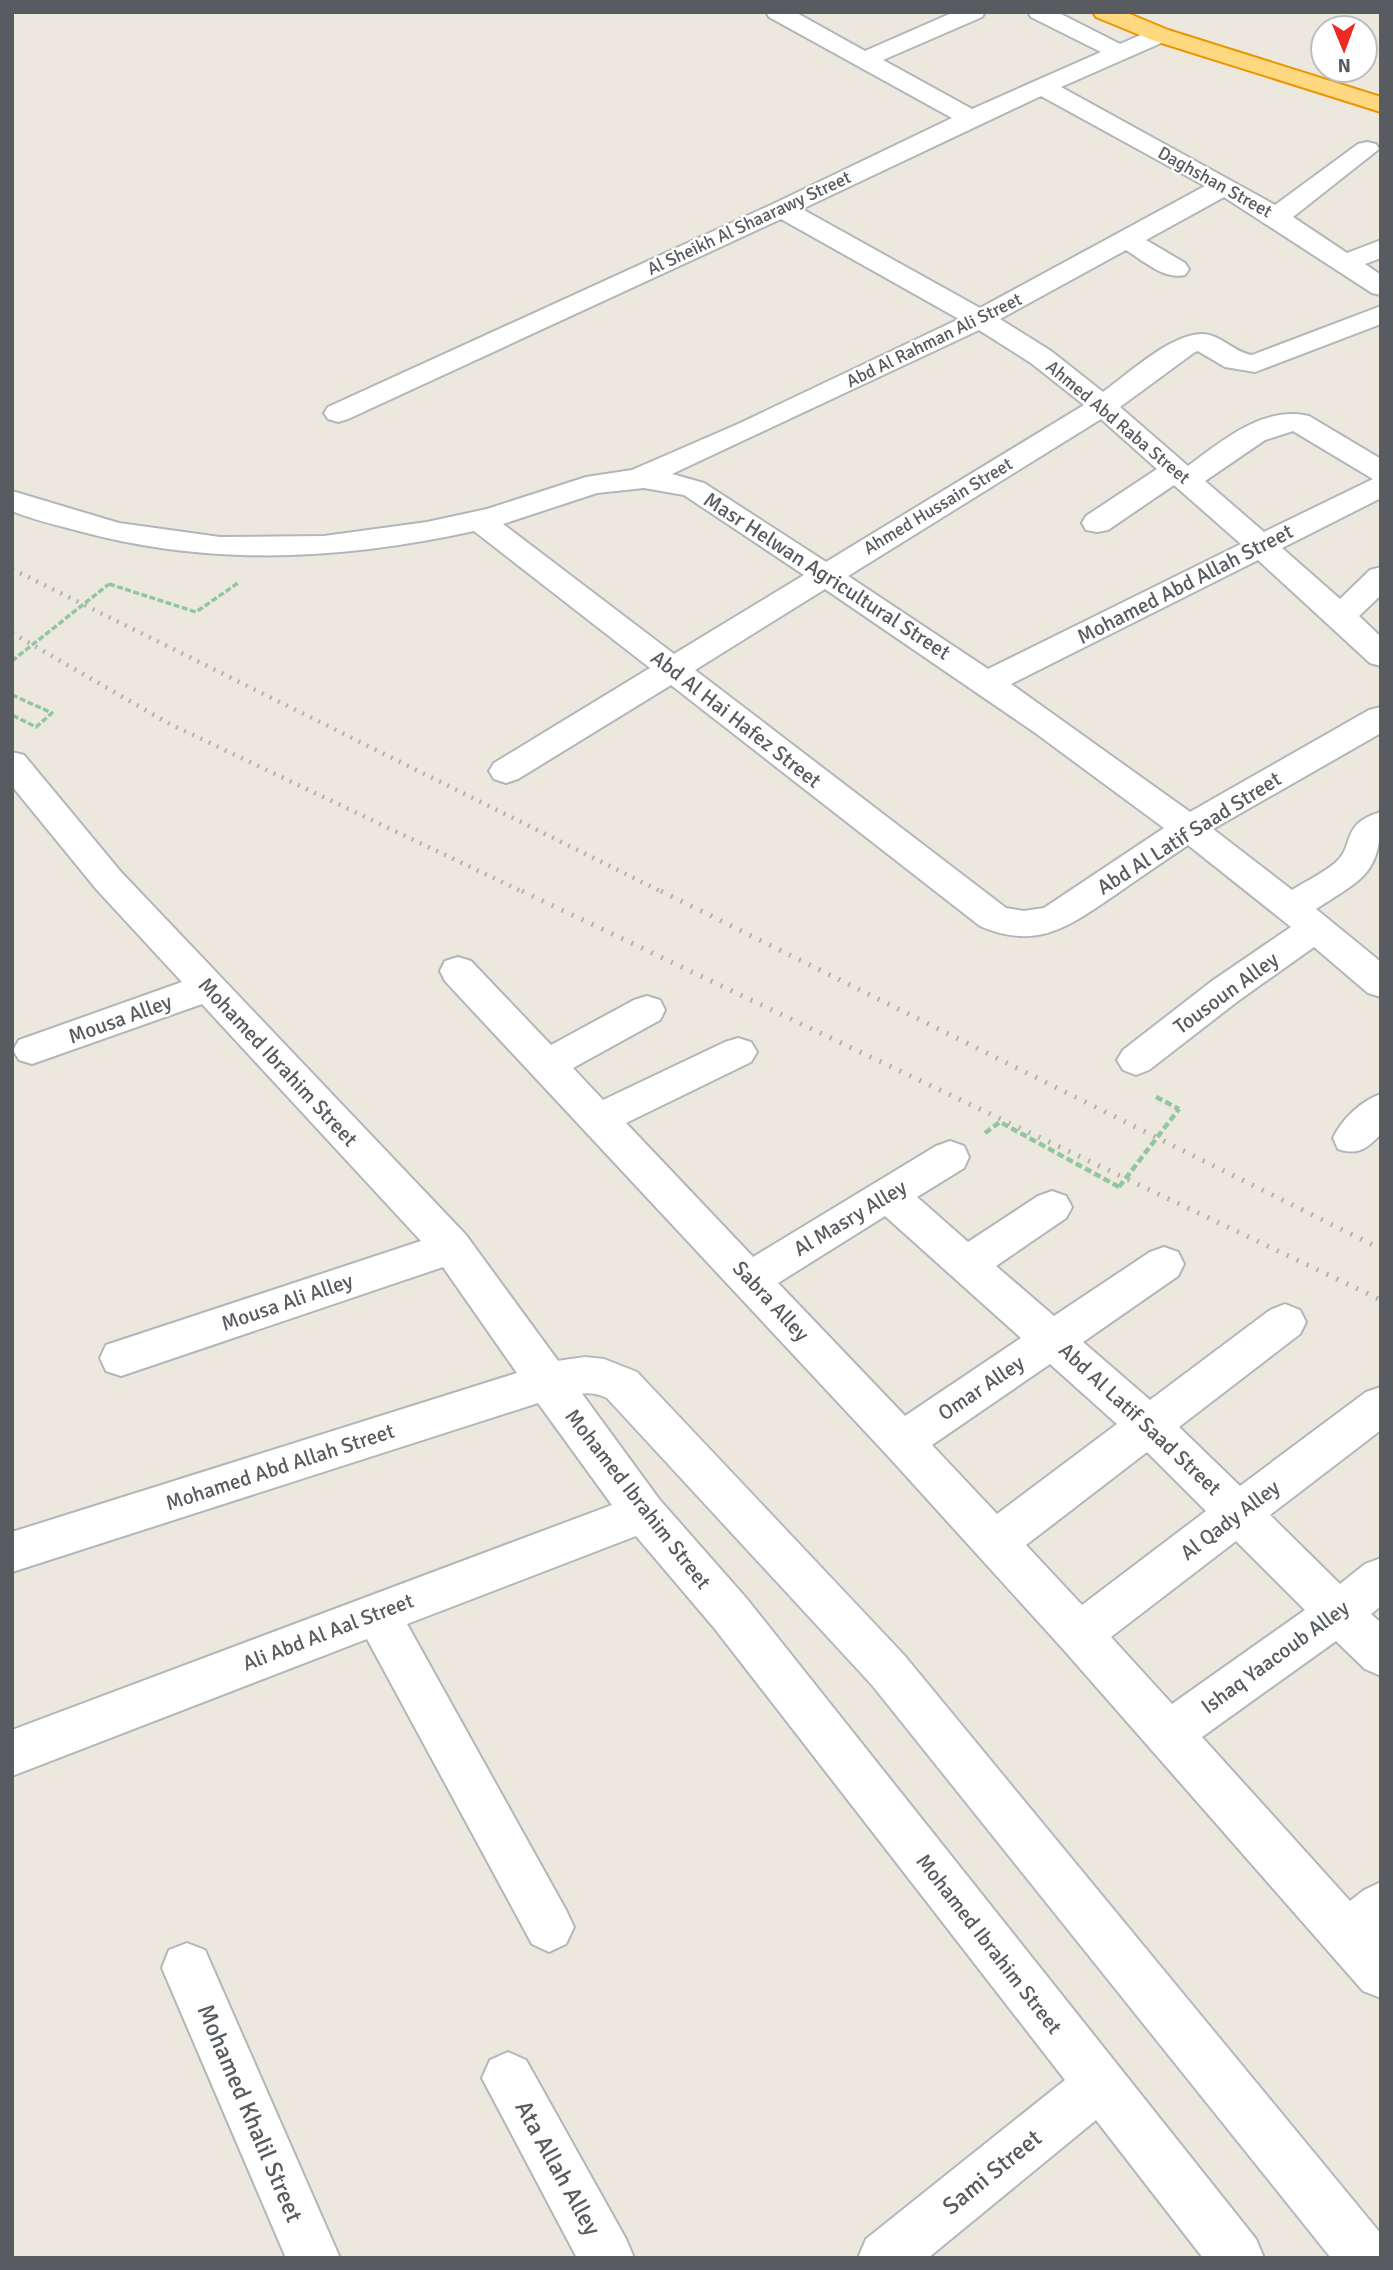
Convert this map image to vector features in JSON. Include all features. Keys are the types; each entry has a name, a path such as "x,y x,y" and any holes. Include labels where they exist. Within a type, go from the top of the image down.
{"highway":[{"path":"1104,12 1160,35 1381,105"},
{"path":"1253,41 1309,60"}],"street":[{"path":"777,12 971,118"},
{"path":"864,60 974,12"},
{"path":"1039,12 1120,53"},
{"name":"Al Sheikh Al Shaarawy Street","path":"338,413 782,209 971,118 1160,35"},
{"name":"Daghshan Street","path":"1043,87 1224,186 1381,287"},
{"path":"1276,217 1367,149"},
{"name":"Abd Al Rahman Ali Street","path":"636,479 748,430 980,319 1224,186"},
{"name":"Ahmed Abd Raba Street","path":"782,209 980,319 1041,357 1103,405 1340,616 1381,656"},
{"path":"1126,239 1176,269"},
{"path":"1345,263 1381,248"},
{"name":"Ahmed Hussain Street","path":"506,771 1103,405 1192,342 1202,342 1235,361 1255,364 1381,314"},
{"path":"1097,523 1264,428 1287,421 1299,422 1381,472"},
{"name":"Masr Helwan Agricultural Street","path":"12,500 102,530 192,545 289,548 387,540 480,521 597,483 636,479 667,482 694,489 989,682 1190,827 1304,917 1381,983"},
{"name":"Mohamed Abd Allah Street","path":"989,682 1381,486"},
{"name":"Abd Al Hai Hafez Street","path":"480,521 993,918"},
{"path":"1340,616 1381,578"},
{"name":"Abd Al Latif Saad Street","path":"993,918 1012,926 1032,925 1055,918 1190,827 1381,718"},
{"name":"Mohamed Ibrahim Street","path":"12,763 108,881 452,1247 644,1513 731,1614 1237,2258"},
{"name":"Tousoun Alley","path":"1136,1060 1225,990 1304,917 1352,870 1368,834 1381,824"},
{"name":"Sabra Alley","path":"458,971 750,1279 1079,1634"},
{"name":"Mousa Alley","path":"32,1050 208,987"},
{"path":"547,1065 647,1010"},
{"path":"599,1119 738,1052"},
{"path":"1352,1138 1381,1109"},
{"name":"Al Masry Alley","path":"750,1279 950,1157"},
{"name":"Abd Al Latif Saad Street","path":"888,1195 1054,1339 1149,1426 1381,1654"},
{"path":"968,1263 1052,1207"},
{"name":"Mousa Ali Alley","path":"121,1358 452,1247"},
{"name":"Omar Alley","path":"902,1442 1164,1264"},
{"path":"994,1543 1285,1322"},
{"name":"Mohamed Abd Allah Street","path":"12,1552 547,1382 574,1375 609,1377 622,1385 888,1670 1366,2258"},
{"name":"Al Qady Alley","path":"1079,1634 1381,1405"},
{"name":"Ali Abd Al Aal Street","path":"12,1753 644,1513"},
{"name":"Ishaq Yaacoub Alley","path":"1168,1734 1381,1579"},
{"path":"377,1613 549,1927"},
{"path":"1079,1634 1168,1734 1364,1922 1381,1973"},
{"name":"Mohamed Khalil Street","path":"187,1968 313,2258"},
{"name":"Ata Allah Alley","path":"508,2078 607,2258"},
{"name":"Sami Street","path":"885,2258 1099,2085"}],"path":[{"path":"12,661 109,584 196,612"},
{"path":"12,695 52,713 36,727 12,715"},
{"path":"1000,1122 1119,1186 1179,1109"}],"railway":[{"path":"12,569 664,893"},
{"path":"12,633 168,723 525,893"},
{"path":"522,891 1381,1300"},
{"path":"661,891 1381,1249"}]}
